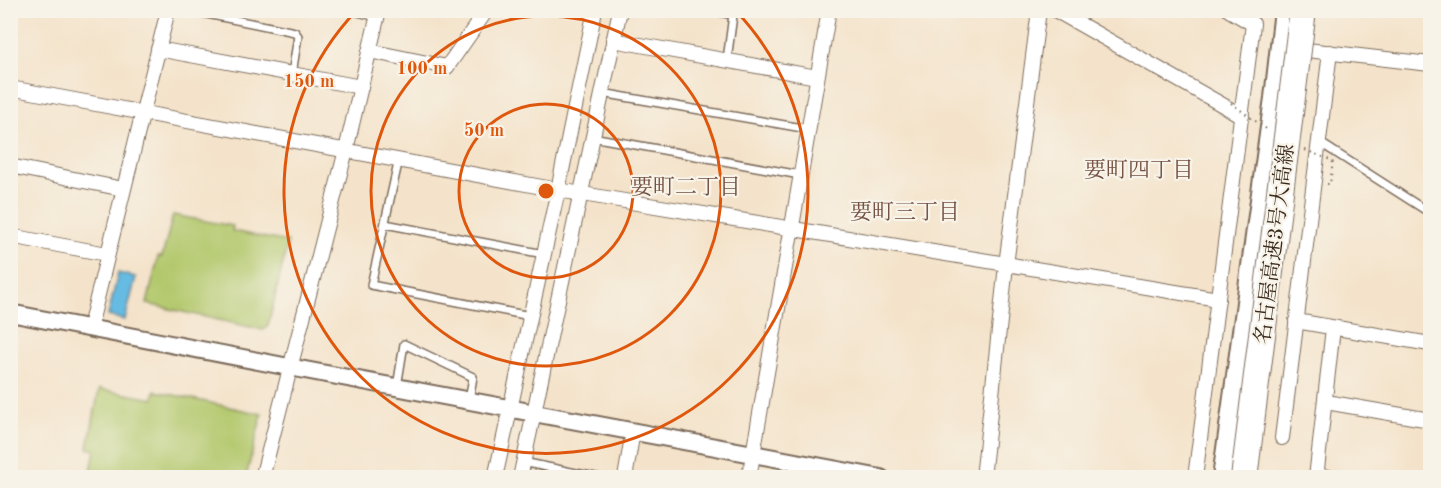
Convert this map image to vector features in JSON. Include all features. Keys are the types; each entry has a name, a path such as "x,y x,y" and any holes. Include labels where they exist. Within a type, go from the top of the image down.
{"highway":[{"path":"1224,477 1287,10"},
{"name":"名古屋高速3号大高線","path":"1229,477 1287,10"},
{"name":"名古屋高速3号大高線","path":"1244,477 1303,10"},
{"path":"1253,477 1318,51 1313,10"}],"street":[{"path":"90,327 168,10"},
{"path":"369,51 447,67 484,14 464,10"},
{"path":"495,477 595,10"},
{"path":"520,477 620,10"},
{"path":"749,477 829,10"},
{"path":"983,477 1006,265 1039,10"},
{"path":"1056,10 1242,116"},
{"path":"1195,477 1253,24 1228,10"},
{"path":"262,477 346,150 378,14"},
{"path":"613,40 817,76"},
{"path":"158,49 361,87"},
{"path":"1282,438 1318,142 1318,51 1431,64"},
{"path":"10,88 558,190 1218,299"},
{"path":"10,166 123,189"},
{"path":"10,236 107,254"},
{"path":"10,313 880,477"},
{"path":"1296,321 1431,344"},
{"path":"1332,477 1316,476 1333,328"},
{"path":"1326,402 1431,420"},
{"path":"624,477 633,431"}],"lane":[{"path":"187,10 295,32 298,36 292,74"},
{"path":"350,10 378,14"},
{"path":"711,10 733,15 727,60"},
{"path":"602,93 808,129"},
{"path":"592,137 800,175"},
{"path":"1318,142 1431,213"},
{"path":"399,159 371,285 530,316"},
{"path":"385,224 544,254"},
{"path":"397,387 404,344 473,376 469,400"},
{"path":"523,462 600,477"}],"green space":[{"path":"173,215 233,226 232,231 288,242 268,326 263,330 147,304 158,257 162,257"},
{"path":"99,389 153,399 155,391 262,414 246,477 90,477 95,450 88,448"}],"water":[{"path":"118,273 136,277 125,320 108,316"}],"district":[{"name":"要町四丁目","path":"1139,169"},
{"name":"要町二丁目","path":"686,186"},
{"name":"要町三丁目","path":"905,211"}]}
